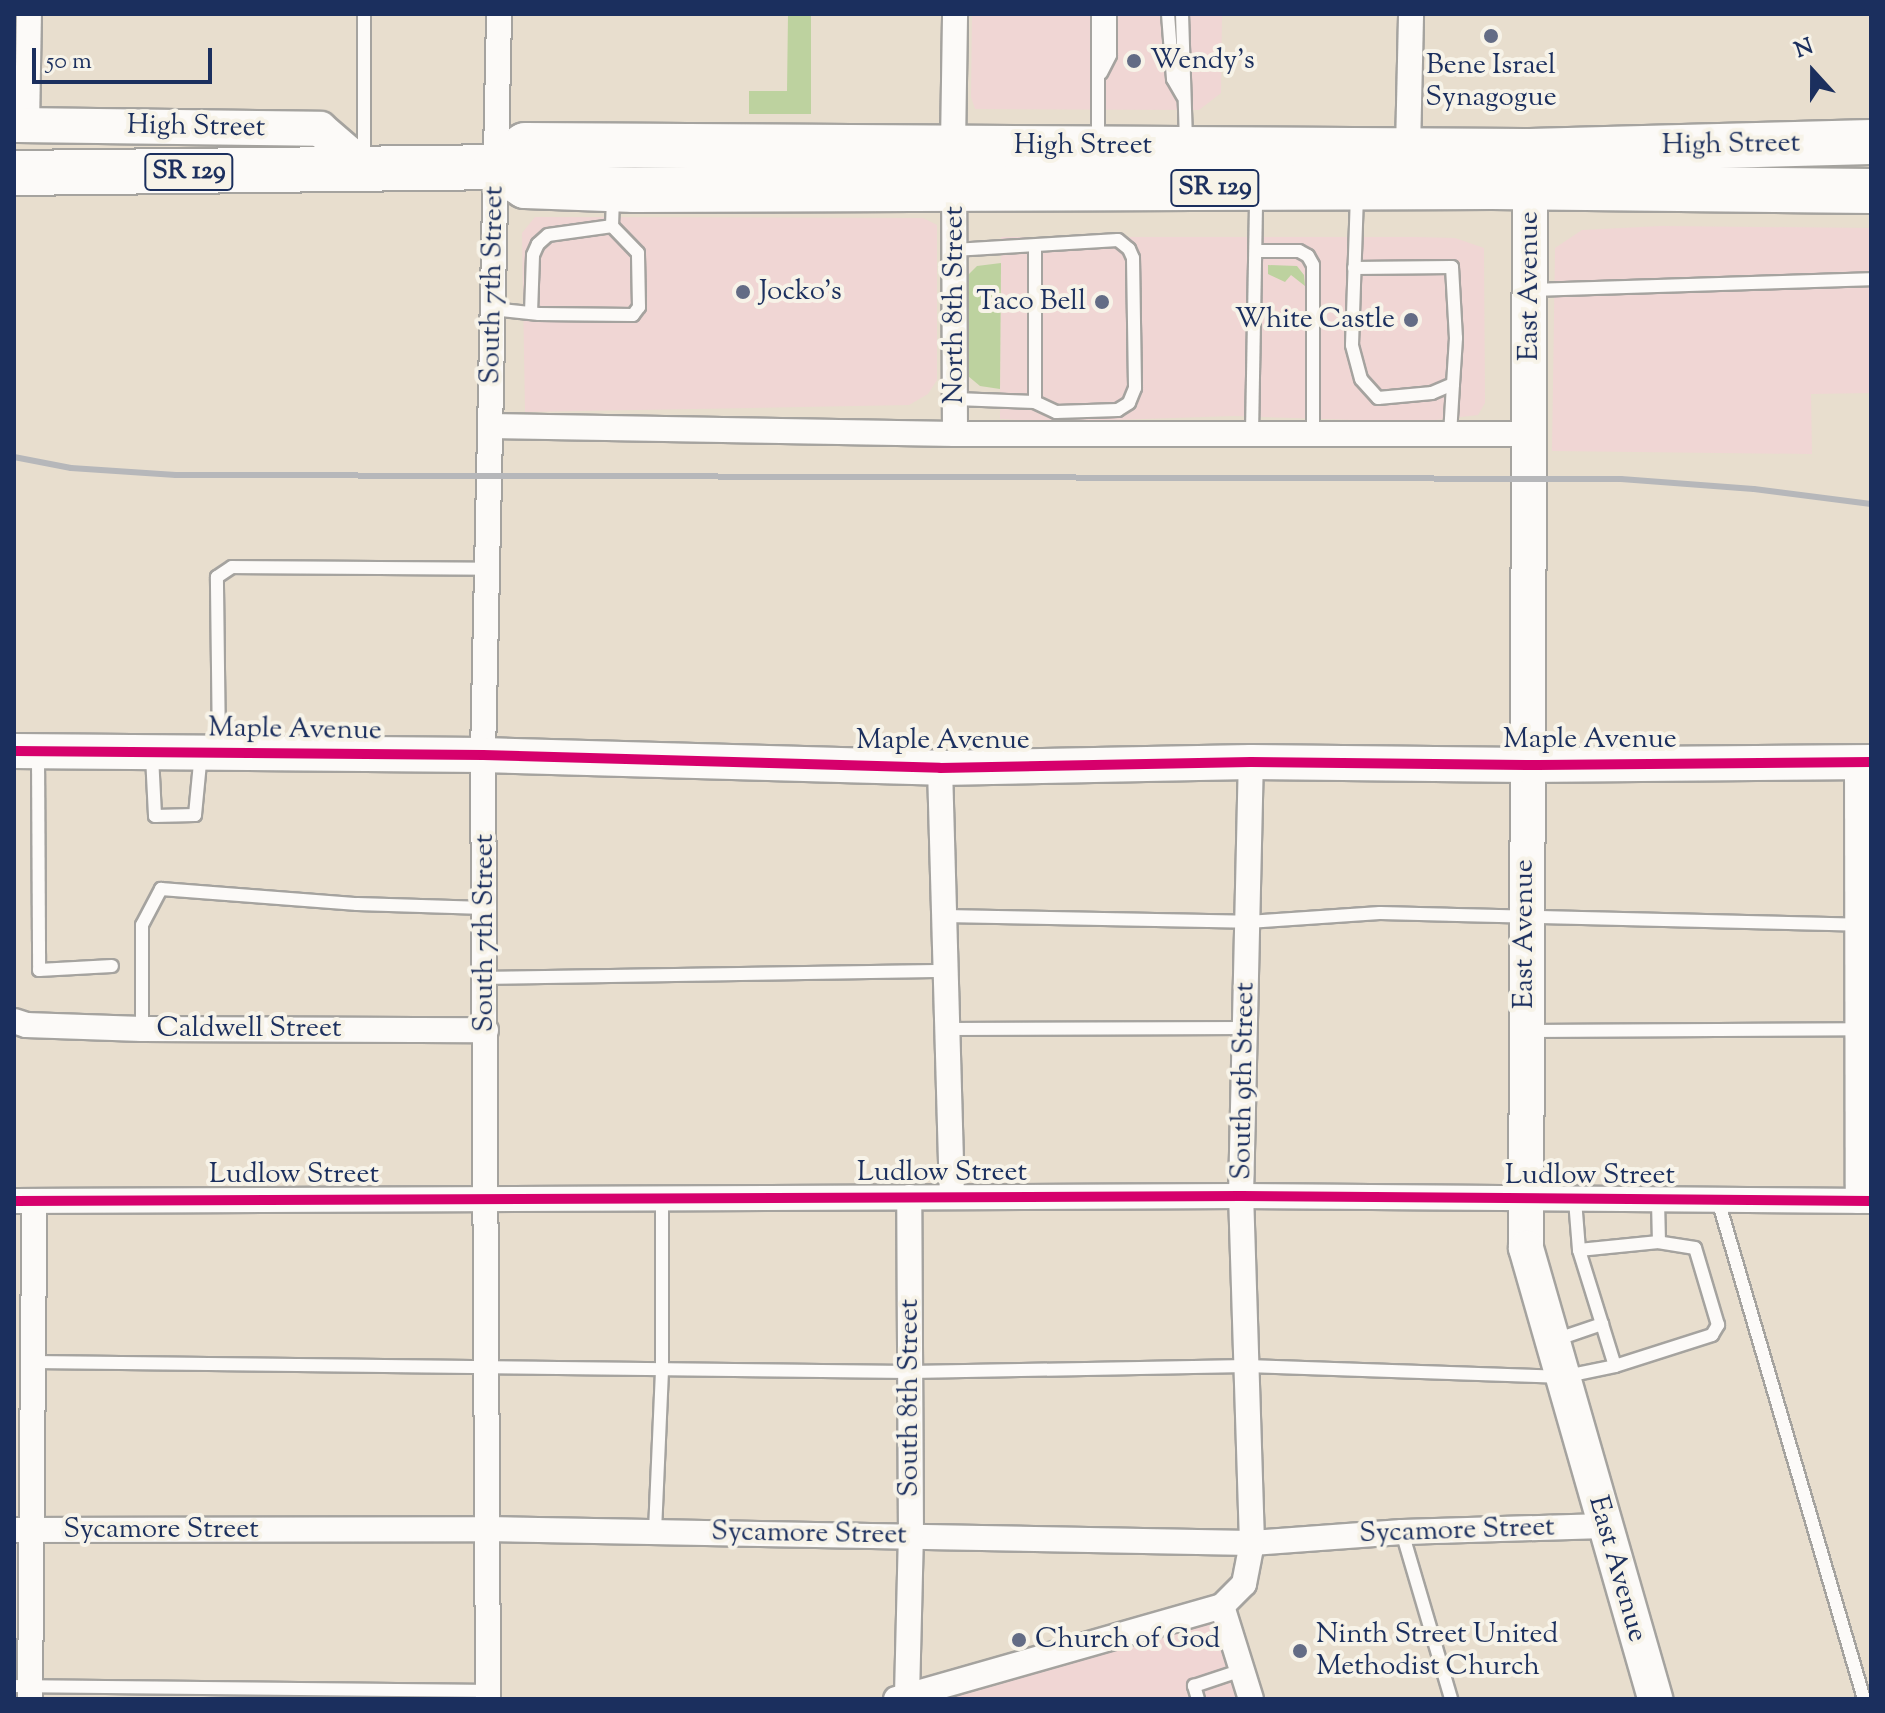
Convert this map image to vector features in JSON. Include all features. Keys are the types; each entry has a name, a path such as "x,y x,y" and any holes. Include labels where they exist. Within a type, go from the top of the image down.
{"highway":[{"name":"High Street","path":"14,173 148,174 364,167 495,167 525,186 612,208 899,189 1357,188 1530,170 1871,142"},
{"name":"High Street","path":"495,167 525,145 1408,149 1530,170 1871,191"}],"street":[{"path":"20,125 29,14"},
{"name":"South 7th Street","path":"488,1695 483,755 499,14"},
{"path":"953,145 955,14"},
{"path":"1408,149 1411,14"},
{"name":"High Street","path":"20,125 320,129 364,167"},
{"name":"North 8th Street","path":"899,189 953,145"},
{"name":"North 8th Street","path":"955,434 954,189 998,146"},
{"name":"East Avenue","path":"1530,170 1526,1248 1655,1699"},
{"path":"490,426 955,434 1528,434"},
{"name":"Maple Avenue","path":"26,752 483,755 940,768 1251,762 1526,765 1864,762"},
{"name":"South 9th Street","path":"1222,1606 1244,1584 1252,1543 1241,1196 1251,762"},
{"path":"1864,762 1865,925 1858,1029 1864,1201"},
{"path":"940,768 952,1197"},
{"name":"Caldwell Street","path":"14,1021 26,1025 142,1029 486,1030"},
{"name":"Ludlow Street","path":"24,1201 1241,1196 1524,1201 1864,1201"},
{"name":"South 8th Street","path":"901,1698 911,1536 909,1197"},
{"path":"24,1201 33,1362 23,1530 24,1690"},
{"name":"Sycamore Street","path":"23,1530 487,1529 1252,1543 1402,1532 1604,1526"},
{"path":"901,1698 1222,1606 1251,1699"}],"lane":[{"path":"364,14 364,167"},
{"path":"1098,14 1098,146"},
{"path":"1098,78 1110,55 1110,14"},
{"path":"1168,14 1173,79 1184,99"},
{"path":"1182,14 1186,147"},
{"path":"1252,434 1256,188"},
{"path":"1357,188 1352,345 1361,379 1378,398 1432,393 1453,384"},
{"path":"492,309 531,313 633,315 639,307 638,253 612,208 548,235 538,244 533,255 531,313"},
{"path":"954,250 1035,248 1051,242 1118,240 1129,249 1133,258 1135,388 1129,403 1118,410 1056,412 1035,402 955,399"},
{"path":"1035,248 1035,402"},
{"path":"1256,251 1299,251 1308,256 1313,265 1313,434"},
{"path":"1354,268 1452,267 1456,338 1450,435"},
{"path":"1530,290 1871,279"},
{"path":"151,753 155,816 195,815 210,753 217,577 232,567 487,569"},
{"path":"26,752 39,970 112,966"},
{"path":"142,1029 142,925 161,889 357,904 486,908"},
{"path":"944,916 1248,922 1380,913 1525,919 1865,925"},
{"path":"486,978 946,971"},
{"path":"947,1029 1245,1028"},
{"path":"1525,1031 1858,1029"},
{"path":"655,1531 662,1368 662,1198"},
{"path":"1575,1200 1579,1250 1615,1366"},
{"path":"1658,1200 1659,1242"},
{"path":"1718,1200 1864,1699"},
{"path":"33,1362 910,1372 1247,1366 1562,1377 1615,1366 1712,1335 1718,1325 1695,1248 1659,1242 1579,1250"},
{"path":"1552,1341 1602,1324"},
{"path":"1402,1532 1451,1699"},
{"path":"1198,1699 1194,1686 1242,1670"},
{"path":"24,1690 488,1695"}],"shaded area":[{"path":"972,14 1222,14 1221,93 1199,110 975,109 971,97"},
{"path":"535,217 923,218 937,225 937,380 928,394 909,405 525,412 522,233"},
{"path":"1661,226 1871,228 1871,393 1811,394 1812,454 1552,451 1555,248 1582,230"},
{"path":"1001,237 1455,238 1484,248 1485,403 1478,415 1418,422 1234,416 1052,422 1000,419"},
{"path":"1222,1606 1251,1699 896,1699"}],"green space":[{"path":"788,14 811,14 811,114 749,114 749,91 787,91"},
{"path":"1001,263 1000,389 980,386 968,376 966,366 968,275 977,266"},
{"path":"1268,265 1297,266 1304,275 1305,286 1291,275 1285,282 1268,274"}],"railway":[{"path":"14,457 71,468 176,475 1621,479 1754,489 1871,504"}],"cycle path":[{"path":"14,751 483,755 940,768 1251,762 1526,765 1871,762"},
{"path":"14,1201 1241,1196 1871,1201"}],"place":[{"name":"Bene Israel Synagogue","path":"1491,36"},
{"name":"Wendy's","path":"1134,61"},
{"name":"Jocko's","path":"743,292"},
{"name":"Taco Bell","path":"1102,302"},
{"name":"White Castle","path":"1411,320"},
{"name":"Church of God","path":"1019,1640"},
{"name":"Ninth Street United Methodist Church","path":"1300,1651"}]}
